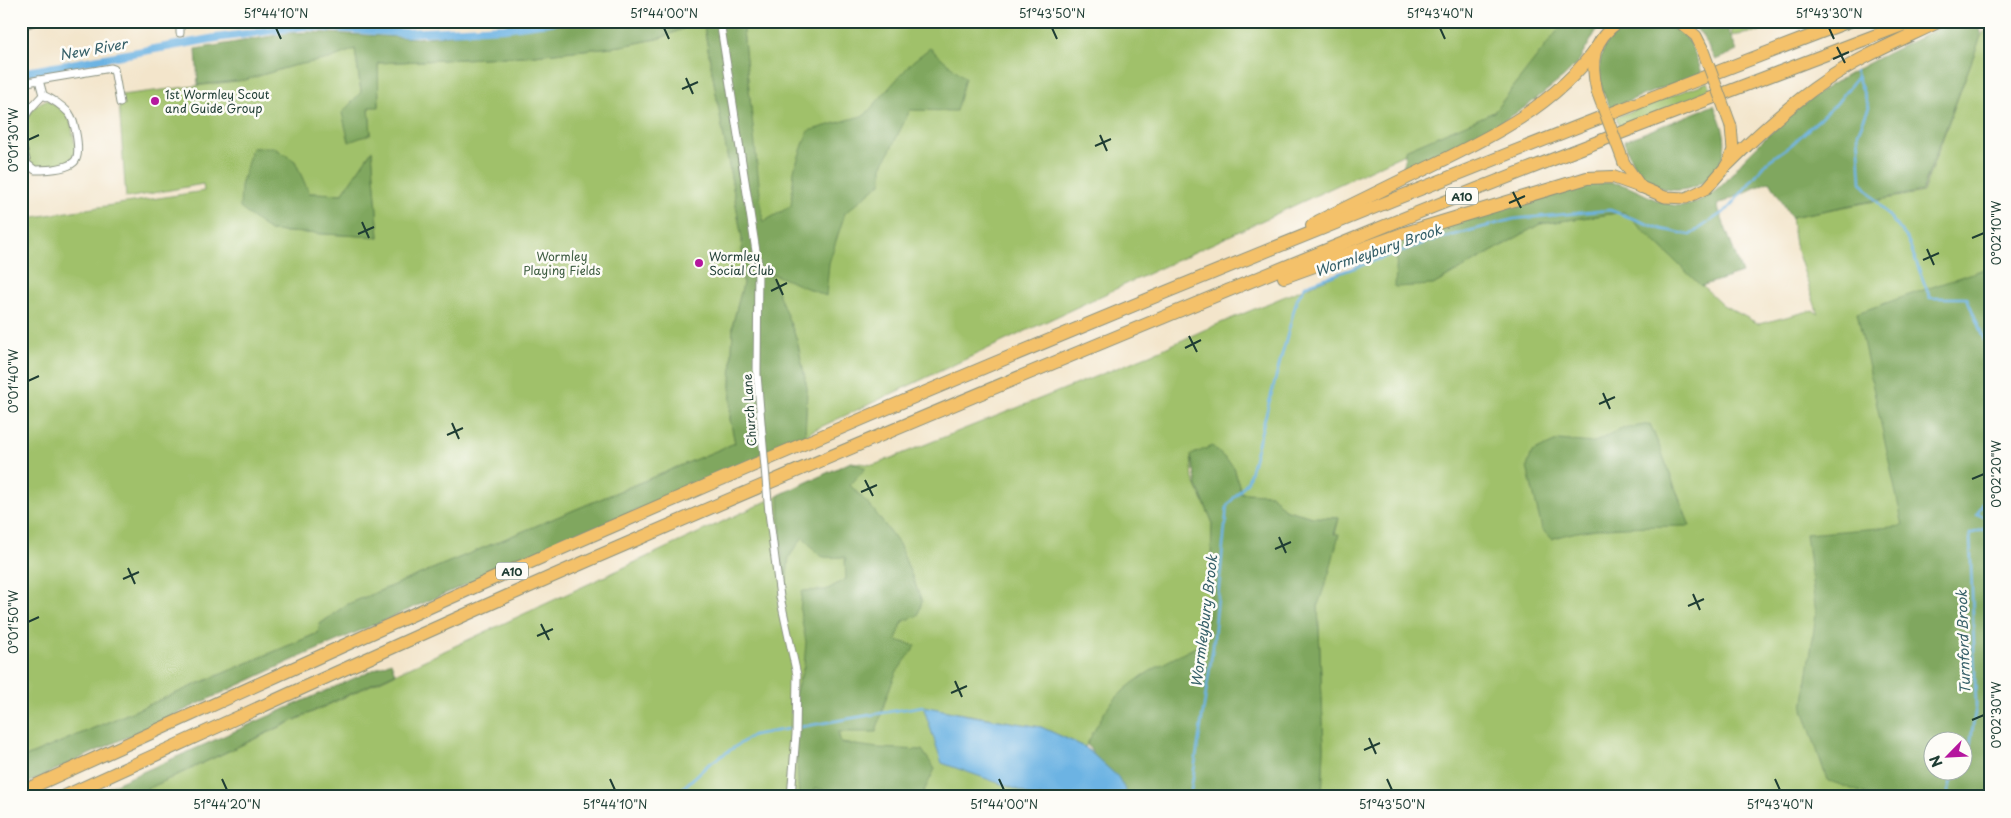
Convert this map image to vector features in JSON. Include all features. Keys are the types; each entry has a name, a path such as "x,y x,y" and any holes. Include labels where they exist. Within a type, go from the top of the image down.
{"highway":[{"name":"A10","path":"21,792 352,641 604,530 1006,358 1295,238 1850,21"},
{"name":"A10","path":"63,797 361,661 622,546 1014,378 1620,133 1913,21"},
{"path":"1727,165 1752,139 1824,81 1881,49 1940,21"},
{"path":"1295,238 1319,221 1495,135 1548,98 1576,74 1597,47"},
{"path":"1222,293 1275,280 1405,233 1587,178 1613,177 1642,187"}],"main road":[{"path":"1620,21 1610,25 1597,47 1592,72 1597,91 1624,163 1642,187 1666,197 1686,198 1707,188 1727,165 1733,150 1731,126 1702,48 1696,36 1678,21"}],"street":[{"path":"21,26 37,21"},
{"path":"180,21 180,33"},
{"name":"Church Lane","path":"720,21 758,264 757,374 769,512 780,597 797,675 797,721 791,797"},
{"path":"21,83 111,68 114,69 120,103"},
{"path":"21,139 24,157 32,169 40,170 66,166 72,164 77,159 78,151 72,118 67,111 43,95 39,80"},
{"path":"21,124 29,110 43,95"}],"green space":[{"path":"595,21 701,21 661,38 622,46 525,56 378,63 379,107 369,107 371,134 349,142 342,113 361,92 355,49 329,59 292,66 245,80 198,85 196,49 290,33 310,32 417,38"},
{"name":"Wormley Playing Fields","path":"703,21 742,238 743,284 733,323 730,419 735,443 346,605 320,624 318,633 21,759 21,219 204,191 203,184 126,198 119,104 121,95 245,80 292,66 330,58 355,49 361,92 371,134 369,107 379,106 378,63 525,56 622,46 661,38","holes":["253,148 295,161 308,193 342,194 372,151 379,237 270,231 241,186"]},
{"path":"703,21 742,21 763,222 791,206 794,170 808,131 865,115 913,61 930,48 965,78 956,111 910,110 882,167 882,182 845,213 829,263 826,296 770,273 797,340 807,388 805,437 293,660 21,786 21,759 318,633 320,624 346,605 735,443 730,419 733,323 743,284 742,238"},
{"path":"742,21 1567,21 1494,112 812,431 805,437 807,388 797,340 767,268"},
{"path":"1565,21 1602,21 1577,64 1564,77 1527,106 1494,127 1403,175 1405,150 1494,112"},
{"path":"1638,21 1664,24 1674,27 1681,32 1693,48 1702,73 1610,108 1601,86 1599,75 1602,54 1611,37 1619,30"},
{"path":"1689,21 1723,21 1737,51 1715,60 1702,35"},
{"path":"1730,21 1762,21 1763,31 1732,36"},
{"path":"1954,21 1977,21 1981,36 1922,191 1791,217 1770,181 1717,205 1742,273 1701,286 1624,212 1540,224 1433,285 1395,287 1398,239 1583,185 1615,183 1671,205 1680,206 1694,203 1718,189 1767,136 1818,93 1875,60"},
{"path":"1990,25 1990,797 1322,797 1324,747 1318,605 1339,518 1312,517 1284,509 1271,494 1241,493 1234,467 1212,447 1191,456 1193,479 1212,521 1210,610 1202,644 1116,699 1085,747 1041,727 923,707 1021,791 1032,797 130,797 851,462 874,465 1152,354 1204,330 1401,248 1433,285 1540,224 1624,212 1723,305 1759,324 1813,310 1818,314 1795,245 1791,217 1923,192 1981,36"},
{"path":"1708,82 1712,92 1619,127 1616,117"},
{"path":"47,100 66,113 71,121 75,155 70,161 62,164 38,168 32,164 27,155 23,128 32,111 43,101"},
{"path":"1714,105 1722,127 1725,144 1720,163 1712,174 1702,183 1678,190 1665,189 1652,184 1641,175 1633,163 1624,141"},
{"path":"273,147 295,161 309,193 342,194 372,150 379,237 270,231 240,208 241,186 252,148"},
{"path":"1990,267 1990,797 1874,797 1827,780 1803,709 1816,614 1806,534 1903,526 1857,313"},
{"path":"1650,424 1690,526 1602,529 1567,534 1551,539 1542,529 1527,467 1532,452 1559,440 1593,443 1621,429"},
{"path":"1212,446 1234,467 1241,493 1271,494 1284,509 1312,517 1339,518 1334,534 1339,534 1330,570 1318,605 1324,747 1322,797 1120,797 1087,744 1106,710 1126,689 1150,671 1202,644 1210,610 1212,521 1197,486 1191,455"},
{"path":"851,462 866,468 850,485 872,508 899,544 922,601 918,616 903,621 896,640 916,646 896,673 876,732 838,732 841,743 878,748 922,750 935,769 921,797 837,797 831,792 815,788 813,797 799,797 793,700 804,666 806,642 800,611 802,591 826,590 846,579 845,557 820,556 803,537 789,557 784,602 779,495"},
{"path":"391,662 395,673 130,797 86,797"}],"water":[{"path":"923,706 1041,727 1085,747 1118,777 1129,797 1032,797 1021,791 942,763"}],"waterway":[{"name":"New River","path":"21,73 216,38 305,26 406,33 504,28 556,21"},
{"name":"Turnford Brook","path":"1855,71 1869,107 1858,133 1861,182 1907,238 1930,298 1967,298 1990,354"},
{"name":"Wormleybury Brook","path":"1190,797 1213,647 1227,506 1248,481 1297,299 1306,285 1427,242 1514,219 1610,210 1661,229 1690,235 1728,209 1767,162 1791,145 1837,103 1857,77"},
{"name":"Turnford Brook","path":"1990,491 1977,514 1990,519"},
{"name":"Turnford Brook","path":"1972,730 1976,706 1970,534 1990,527"},
{"path":"673,797 709,764 753,735 923,706"},
{"name":"Turnford Brook","path":"1947,797 1951,780"}],"place":[{"name":"1st Wormley Scout and Guide Group","path":"155,101"},
{"name":"Wormley Social Club","path":"699,263"}]}
